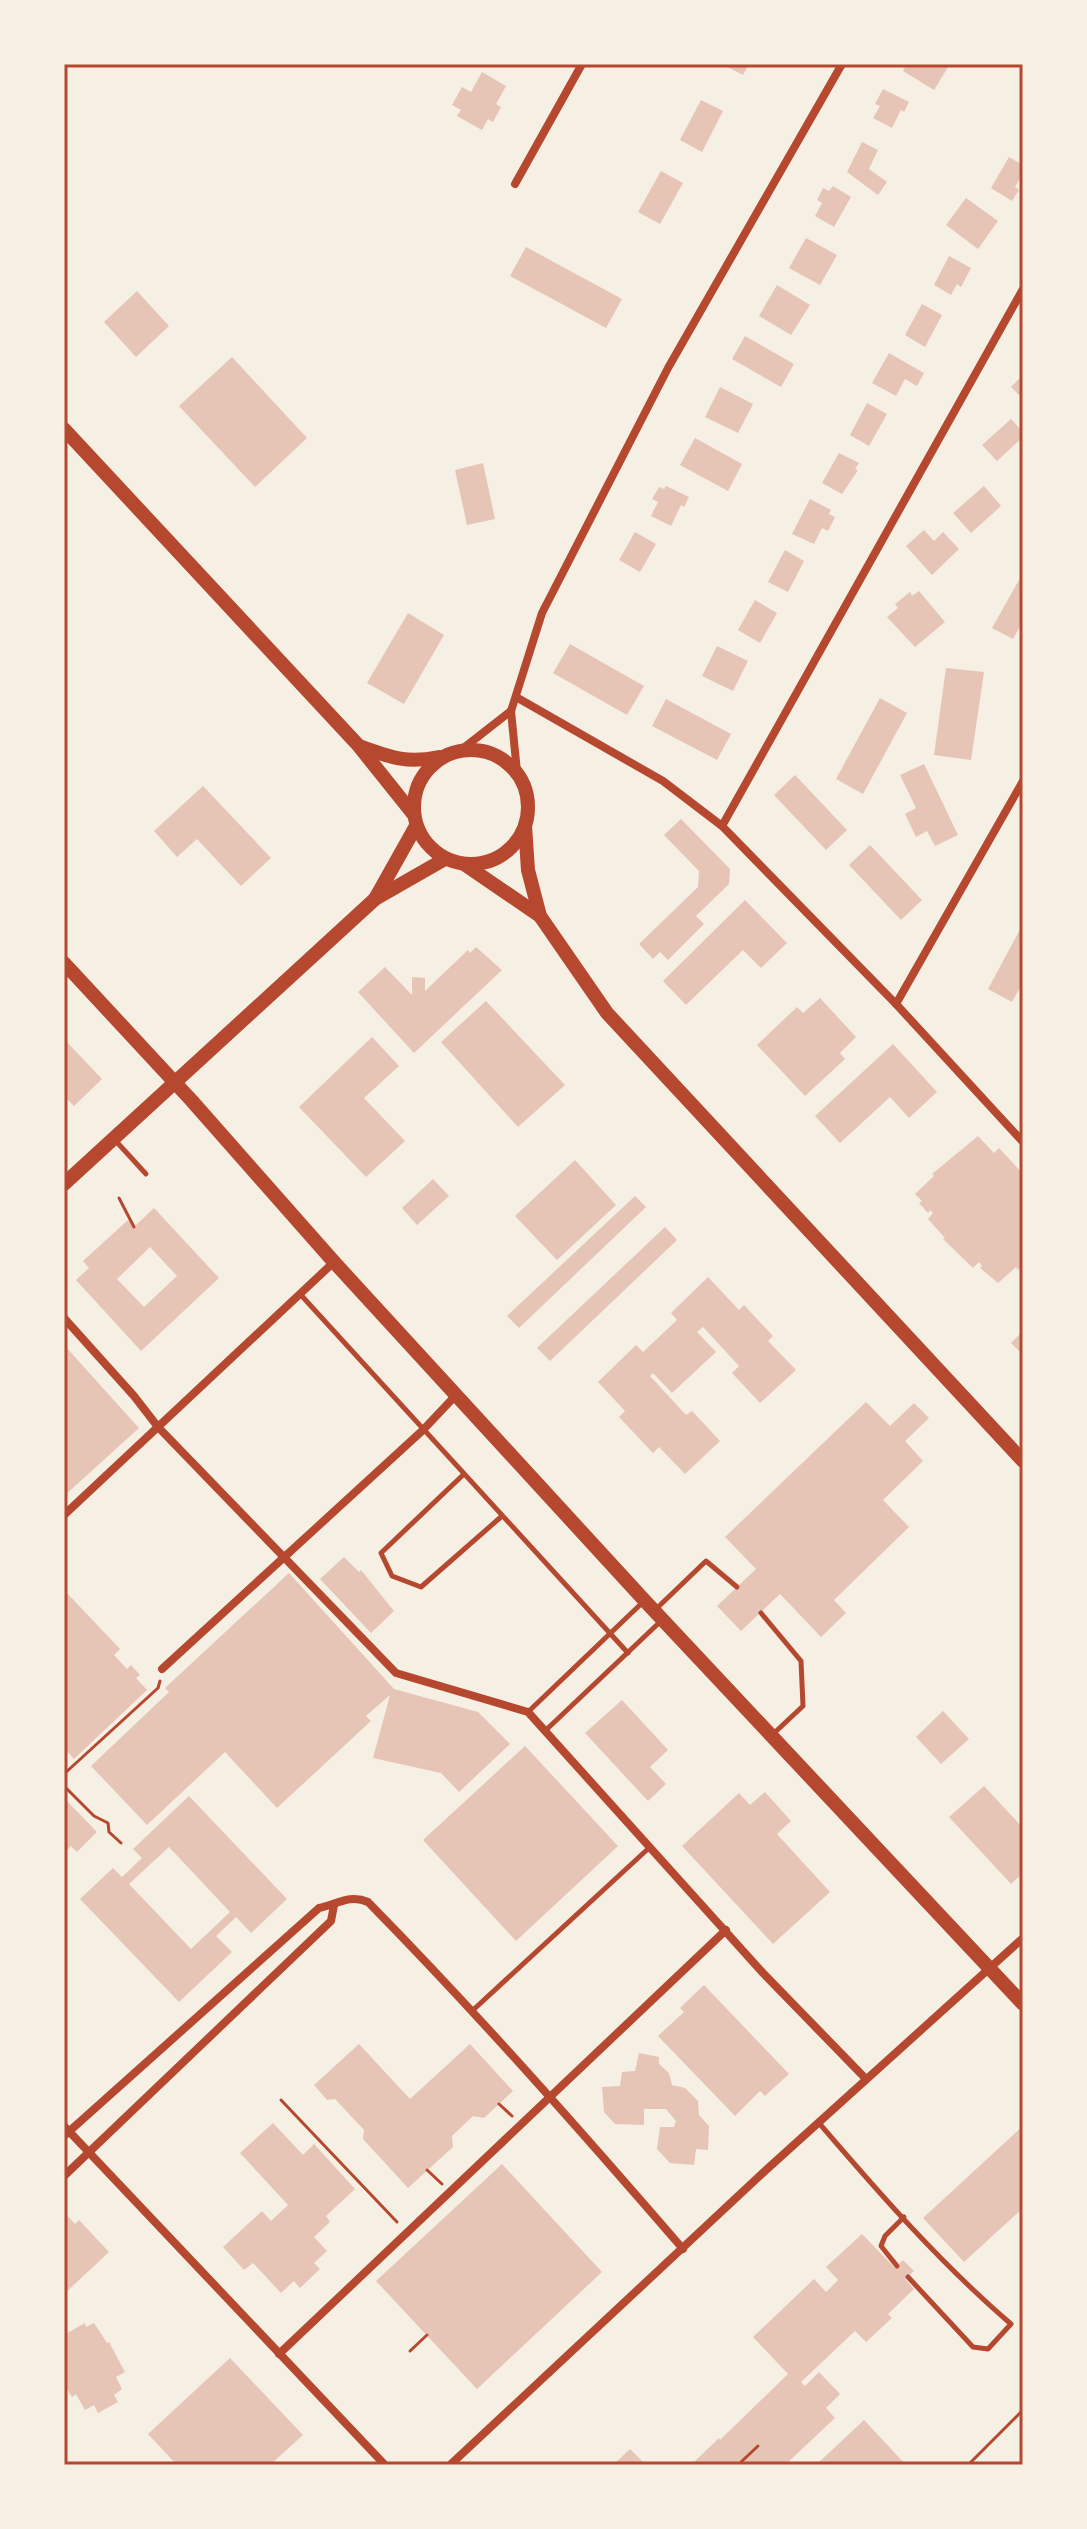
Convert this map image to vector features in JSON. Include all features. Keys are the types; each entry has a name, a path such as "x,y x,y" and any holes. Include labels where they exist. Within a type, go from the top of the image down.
{"main road":[{"path":"64,429 358,745 415,820 427,845 445,859 464,864 483,863 501,856 516,843 525,826 529,808 526,789 517,772 502,757 482,750 461,750 415,762 358,745"},
{"path":"375,899 415,820 415,792 425,772 441,757"},
{"path":"525,826 528,870 540,916"},
{"path":"64,1184 375,899 445,859"},
{"path":"464,864 540,916 622,1032 1023,1461"},
{"path":"64,963 654,1611 1023,2004"}],"street":[{"path":"515,184 582,64"},
{"path":"517,772 511,711 542,613 668,368 842,64"},
{"path":"722,826 1023,289"},
{"path":"516,697 663,781 722,826 896,1004 1023,1142"},
{"path":"461,750 511,711"},
{"path":"896,1004 1023,781"},
{"path":"64,1515 334,1262"},
{"path":"64,1318 158,1427 396,1673 528,1712 866,2079"},
{"path":"162,1669 423,1430 457,1394"},
{"path":"385,2465 66,2131 319,1908 352,1898 368,1902 549,2097 683,2249"},
{"path":"64,2176 331,1921 334,1905"},
{"path":"279,2354 726,1930"},
{"path":"450,2465 866,2079 1023,1938"}],"lane":[{"path":"113,1138 146,1174"},
{"path":"300,1294 628,1653"},
{"path":"464,1474 381,1553 392,1576 421,1587 502,1516"},
{"path":"546,1730 628,1653 654,1611 706,1561 737,1587"},
{"path":"528,1712 610,1634 654,1611"},
{"path":"761,1613 801,1661 803,1706 771,1735"},
{"path":"470,2012 650,1846"},
{"path":"819,2123 977,2295 1011,2324 988,2349 973,2347 908,2277"},
{"path":"897,2266 881,2246 885,2236 904,2217"}],"path":[{"path":"119,1198 134,1227"},
{"path":"64,1774 158,1688 162,1669"},
{"path":"64,1786 94,1816 108,1823 109,1832 121,1843"},
{"path":"281,2100 408,2233"},
{"path":"410,2351 427,2335"},
{"path":"968,2465 1023,2410"},
{"path":"741,2462 758,2446"}],"building":[{"path":"722,64 749,64 743,75"},
{"path":"907,64 950,64 934,90 903,71"},
{"path":"482,72 506,86 496,104 501,107 493,122 488,119 482,130 457,116 461,110 452,105 462,87 471,92"},
{"path":"883,89 909,102 892,128 873,118 880,106 875,104"},
{"path":"701,100 723,111 702,152 680,140"},
{"path":"862,142 878,150 869,169 887,182 878,195 847,172"},
{"path":"1009,157 1023,165 1023,173 1015,187 1019,190 1012,201 991,188"},
{"path":"661,171 683,183 660,224 638,212"},
{"path":"833,186 851,197 834,227 815,216 822,203 817,200 823,188 829,191"},
{"path":"966,198 998,221 978,249 946,225"},
{"path":"806,238 837,255 820,285 789,268"},
{"path":"526,247 622,299 606,328 510,276"},
{"path":"949,256 971,268 961,287 957,284 951,295 934,285"},
{"path":"777,285 810,305 791,335 759,316"},
{"path":"137,291 169,326 136,357 104,322"},
{"path":"922,304 942,315 925,347 905,335"},
{"path":"745,336 794,364 781,387 732,359"},
{"path":"889,353 924,373 917,386 905,379 896,396 872,383"},
{"path":"232,357 307,438 255,487 179,406"},
{"path":"1023,375 1023,399 1011,387"},
{"path":"720,387 753,404 738,433 705,417"},
{"path":"867,403 887,414 869,446 850,435"},
{"path":"1011,419 1023,432 1023,437 997,461 982,445"},
{"path":"695,438 742,464 728,491 680,465"},
{"path":"839,453 859,463 855,469 858,470 842,494 822,483"},
{"path":"483,463 495,519 467,525 455,470"},
{"path":"666,486 689,497 684,507 681,505 671,526 651,516 658,502 652,499 659,487 664,489"},
{"path":"984,486 1001,506 971,533 953,513"},
{"path":"810,499 831,510 829,514 835,517 828,531 822,528 814,544 792,534"},
{"path":"924,530 934,541 943,532 959,549 932,575 906,546"},
{"path":"635,532 656,544 640,572 619,560"},
{"path":"785,550 804,561 788,592 768,582"},
{"path":"1023,573 1023,621 1013,639 992,628"},
{"path":"919,591 945,622 915,647 887,617 898,608 895,604 910,592 912,596"},
{"path":"755,600 777,613 760,643 738,630"},
{"path":"408,613 444,635 404,704 367,683"},
{"path":"570,644 644,686 627,715 553,673"},
{"path":"717,646 748,661 733,691 702,676"},
{"path":"946,668 984,672 971,760 934,755"},
{"path":"880,698 907,713 863,794 836,779"},
{"path":"666,699 731,734 717,760 652,726"},
{"path":"924,764 958,835 935,846 927,831 916,837 905,814 916,808 900,775"},
{"path":"795,775 847,830 826,850 774,795"},
{"path":"203,786 271,858 241,886 197,839 177,857 154,831"},
{"path":"681,819 730,869 729,884 696,916 704,924 668,960 660,952 653,959 639,944 698,887 699,871 664,835"},
{"path":"870,845 922,900 901,920 849,865"},
{"path":"745,900 787,943 761,968 743,950 686,1005 663,981"},
{"path":"1023,924 1023,982 1012,1002 988,989"},
{"path":"476,947 502,970 414,1053 358,992 385,967 412,995 412,977 425,978 425,991 468,950 470,953"},
{"path":"820,998 856,1037 840,1053 845,1059 805,1096 757,1045 797,1007 803,1013"},
{"path":"486,1001 565,1085 518,1127 441,1042"},
{"path":"372,1037 399,1066 364,1098 405,1141 366,1177 299,1107"},
{"path":"64,1039 102,1079 74,1106 67,1099 64,1102"},
{"path":"893,1044 937,1092 909,1118 890,1097 840,1143 815,1116"},
{"path":"978,1136 994,1153 999,1148 1023,1174 1023,1265 1018,1270 1016,1267 998,1283 980,1268 979,1262 973,1268 943,1239 928,1219 933,1213 930,1210 928,1213 915,1194 934,1176 932,1174"},
{"path":"575,1160 616,1205 557,1260 515,1216"},
{"path":"433,1179 449,1196 417,1225 402,1208"},
{"path":"635,1196 646,1207 519,1328 507,1316"},
{"path":"154,1208 219,1278 141,1351 76,1280 89,1268 83,1261 128,1220 134,1227","holes":["150,1247 177,1276 144,1307 117,1279"]},
{"path":"665,1227 677,1240 550,1361 537,1348"},
{"path":"708,1277 739,1310 744,1305 773,1336 768,1341 796,1370 760,1403 732,1373 739,1366 703,1327 697,1332 716,1352 672,1393 653,1373 650,1376 686,1415 692,1411 720,1441 685,1474 659,1447 653,1453 619,1417 625,1411 598,1382 636,1345 643,1352 677,1320 671,1313"},
{"path":"1023,1331 1023,1355 1011,1343"},
{"path":"64,1345 139,1428 64,1496"},
{"path":"866,1402 890,1426 914,1403 929,1418 905,1441 923,1461 883,1500 909,1527 834,1600 846,1613 821,1637 780,1594 741,1631 717,1606 756,1569 725,1537"},
{"path":"344,1557 359,1572 361,1570 394,1611 371,1633 320,1579"},
{"path":"289,1573 394,1689 478,1712 510,1744 459,1792 441,1773 373,1758 390,1695 366,1716 371,1721 277,1808 225,1752 147,1825 91,1766 169,1692 165,1688"},
{"path":"64,1590 120,1649 114,1655 127,1669 131,1665 140,1675 136,1678 147,1690 74,1759 64,1748"},
{"path":"622,1700 668,1750 650,1767 666,1784 648,1801 585,1733"},
{"path":"943,1711 969,1739 941,1764 916,1737"},
{"path":"525,1746 618,1846 516,1941 423,1840"},
{"path":"984,1786 1023,1828 1023,1873 1011,1884 949,1817"},
{"path":"765,1792 791,1821 777,1834 830,1892 773,1944 682,1846 739,1793 750,1805"},
{"path":"189,1796 287,1899 251,1933 236,1917 216,1936 232,1952 179,2002 80,1899 113,1868 122,1877 142,1858 133,1849","holes":["169,1847 230,1912 191,1949 129,1884"]},
{"path":"64,1798 97,1832 77,1852 71,1846 64,1853"},
{"path":"704,1985 789,2074 765,2096 760,2091 735,2116 658,2036 684,2012 680,2008"},
{"path":"359,2044 410,2099 470,2044 513,2091 484,2118 473,2116 452,2136 453,2147 408,2188 363,2139 364,2130 335,2099 327,2100 314,2085"},
{"path":"639,2053 659,2057 659,2064 669,2073 672,2085 685,2088 698,2101 699,2115 709,2126 708,2150 696,2149 694,2165 670,2163 657,2149 660,2127 674,2127 676,2121 666,2109 644,2109 644,2125 615,2124 604,2112 602,2087 620,2086 622,2072 635,2071"},
{"path":"273,2123 303,2155 314,2144 355,2189 326,2216 330,2222 314,2237 327,2251 314,2263 320,2269 300,2288 294,2281 281,2293 253,2263 244,2270 223,2247 262,2211 271,2221 288,2205 240,2153"},
{"path":"1023,2126 1023,2208 964,2262 923,2218"},
{"path":"502,2164 602,2272 477,2389 376,2281"},
{"path":"64,2212 75,2224 79,2220 109,2252 64,2294"},
{"path":"862,2234 895,2268 903,2260 914,2271 905,2279 914,2289 888,2314 892,2318 866,2342 855,2331 801,2382 805,2386 819,2372 840,2394 826,2408 835,2418 785,2465 691,2465 788,2374 753,2337 814,2279 826,2292 838,2280 826,2267"},
{"path":"85,2323 86,2327 94,2323 109,2342 125,2372 116,2377 122,2389 114,2395 118,2402 98,2413 94,2405 85,2410 76,2394 72,2397 64,2384 64,2335"},
{"path":"230,2358 303,2435 270,2465 177,2465 148,2434"},
{"path":"864,2420 906,2465 816,2465"},
{"path":"630,2449 646,2465 613,2465"}]}
